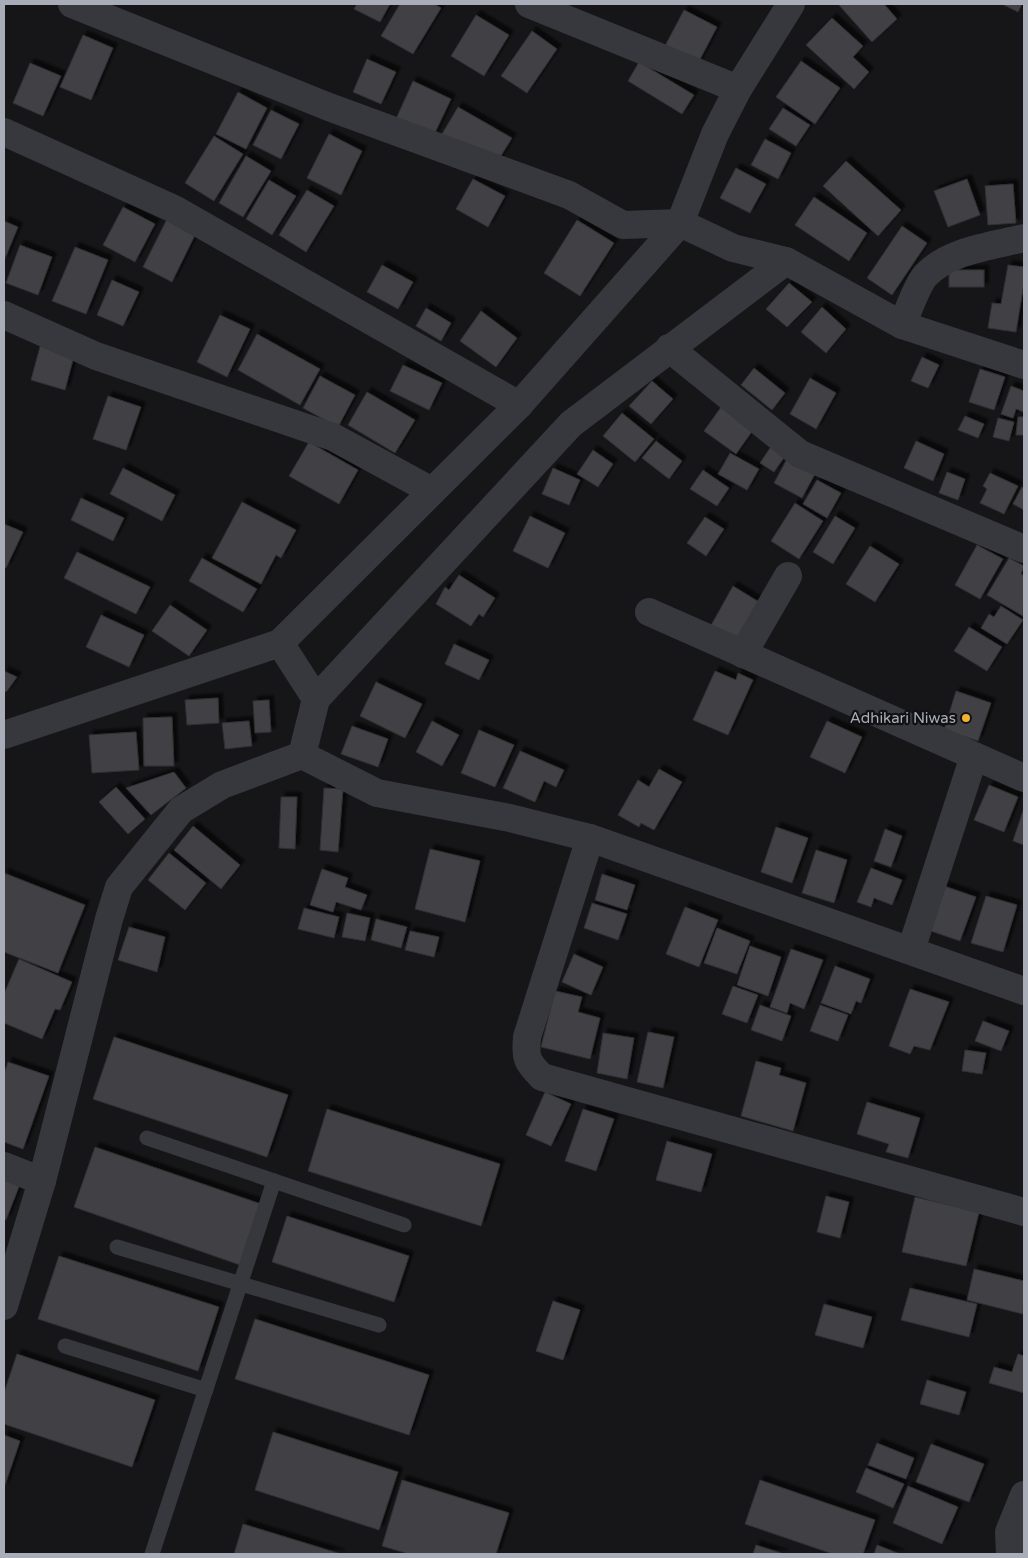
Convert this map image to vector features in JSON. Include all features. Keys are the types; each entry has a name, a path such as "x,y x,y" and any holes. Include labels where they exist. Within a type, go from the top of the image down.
{"street":[{"path":"72,4 328,107 569,195 623,225 680,223 733,248 786,261 902,325 1024,363"},
{"path":"529,4 738,89"},
{"path":"4,735 280,643 519,405 680,223 716,134 738,89 790,4"},
{"path":"4,132 174,209 519,405"},
{"path":"902,325 924,277 941,264 960,255 1024,238"},
{"path":"302,755 316,699 571,424 786,261"},
{"path":"4,315 96,356 333,437 432,491"},
{"path":"669,348 800,454 1024,549"},
{"path":"743,654 788,576"},
{"path":"649,612 1024,778"},
{"path":"280,643 316,699"},
{"path":"4,1306 42,1181 109,918 119,887 181,810 222,785 302,755 377,792 510,818 590,838 911,950 1024,992"},
{"path":"911,950 974,756"},
{"path":"590,838 527,1037 526,1054 529,1064 542,1077 1024,1212"},
{"path":"4,1166 42,1181"},
{"path":"1010,1554 1009,1532 1024,1495"}],"lane":[{"path":"147,1138 404,1226"},
{"path":"152,1554 274,1181"},
{"path":"117,1247 380,1325"},
{"path":"65,1346 206,1390"}],"building":[{"path":"357,4 390,4 380,22 354,9"},
{"path":"400,4 434,4 441,8 413,54 381,36"},
{"path":"838,4 884,4 897,19 872,42"},
{"path":"1002,4 1022,4 1018,12"},
{"path":"684,10 717,27 698,63 665,46"},
{"path":"476,15 509,35 484,76 451,56"},
{"path":"832,18 863,46 853,57 869,72 854,89 806,45"},
{"path":"532,31 557,49 527,93 501,76"},
{"path":"83,35 113,48 91,100 60,87"},
{"path":"367,59 396,72 381,104 353,92"},
{"path":"801,61 840,88 815,124 776,97"},
{"path":"639,62 694,95 682,114 628,81"},
{"path":"30,63 61,76 43,116 13,103"},
{"path":"413,81 451,99 433,137 396,119"},
{"path":"238,92 267,108 246,149 216,134"},
{"path":"458,107 512,138 496,164 442,134"},
{"path":"783,108 810,125 796,146 769,129"},
{"path":"271,110 299,124 281,159 253,145"},
{"path":"329,134 362,151 341,195 307,178"},
{"path":"214,136 243,154 214,201 185,183"},
{"path":"765,139 791,153 778,179 751,165"},
{"path":"246,156 271,171 243,217 219,203"},
{"path":"846,161 901,210 878,236 823,186"},
{"path":"736,168 766,184 750,213 720,198"},
{"path":"473,179 505,196 488,227 456,209"},
{"path":"967,179 980,215 948,227 934,191"},
{"path":"269,180 296,196 272,235 246,219"},
{"path":"1013,184 1016,223 988,225 985,186"},
{"path":"307,190 334,206 306,252 279,235"},
{"path":"814,197 867,233 849,261 795,225"},
{"path":"123,207 155,224 135,262 103,245"},
{"path":"167,219 196,233 172,282 143,267"},
{"path":"577,220 614,243 580,296 544,273"},
{"path":"4,221 18,227 4,261"},
{"path":"902,226 927,243 892,295 867,278"},
{"path":"20,245 52,257 38,295 6,283"},
{"path":"75,247 108,260 86,314 52,301"},
{"path":"382,265 413,282 398,309 367,292"},
{"path":"1008,265 1024,267 1024,282 1016,332 988,328 992,303 1001,304"},
{"path":"949,270 984,270 984,287 949,287"},
{"path":"112,280 139,292 123,326 97,315"},
{"path":"789,283 812,302 787,327 766,309"},
{"path":"822,307 846,329 826,353 801,332"},
{"path":"426,308 451,323 441,341 416,326"},
{"path":"481,311 517,338 496,367 460,341"},
{"path":"220,315 250,329 227,377 197,362"},
{"path":"257,334 320,369 300,405 238,370"},
{"path":"41,343 75,352 65,390 31,380"},
{"path":"922,357 939,365 928,388 911,381"},
{"path":"403,365 442,383 429,410 390,391"},
{"path":"754,368 785,393 772,410 741,385"},
{"path":"980,369 1005,377 994,410 969,402"},
{"path":"320,376 355,395 338,427 303,408"},
{"path":"810,378 836,393 816,429 790,414"},
{"path":"652,381 673,399 651,424 629,406"},
{"path":"1011,386 1024,391 1024,412 1016,409 1013,418 1001,414"},
{"path":"367,392 415,420 395,453 348,425"},
{"path":"108,396 141,407 126,450 93,439"},
{"path":"724,403 756,426 736,454 704,431"},
{"path":"622,413 654,439 635,462 603,436"},
{"path":"965,416 984,424 978,438 958,430"},
{"path":"1018,417 1024,417 1024,435 1016,435"},
{"path":"998,418 1014,422 1009,441 993,437"},
{"path":"656,441 682,461 669,479 642,458"},
{"path":"916,441 944,454 933,481 904,468"},
{"path":"309,442 358,470 339,504 289,476"},
{"path":"774,442 788,452 774,472 760,463"},
{"path":"593,450 613,464 598,487 577,474"},
{"path":"730,453 759,469 747,490 718,474"},
{"path":"787,459 815,474 802,498 774,483"},
{"path":"123,468 175,495 162,521 110,494"},
{"path":"553,468 580,480 569,505 542,494"},
{"path":"703,470 729,488 717,506 690,489"},
{"path":"947,472 965,479 958,500 939,493"},
{"path":"990,473 1018,486 1004,514 980,503 987,489 983,486"},
{"path":"817,480 841,493 827,518 803,504"},
{"path":"1022,487 1024,489 1024,510 1013,504"},
{"path":"81,498 124,518 113,541 71,520"},
{"path":"242,502 296,530 281,558 276,555 261,584 212,558"},
{"path":"795,503 823,521 799,559 771,541"},
{"path":"530,516 565,533 548,568 513,551"},
{"path":"835,516 855,528 833,564 813,552"},
{"path":"705,517 724,529 706,556 687,543"},
{"path":"4,524 23,532 6,568 4,567"},
{"path":"977,545 1003,559 980,599 955,585"},
{"path":"870,546 899,564 875,602 846,584"},
{"path":"77,552 150,587 136,614 64,578"},
{"path":"202,558 257,589 243,612 189,581"},
{"path":"1009,558 1024,566 1021,574 1024,576 1023,616 987,595"},
{"path":"459,575 495,598 483,617 479,614 471,626 436,604 445,587 449,590"},
{"path":"733,586 764,605 740,647 709,629"},
{"path":"170,605 207,630 189,656 152,631"},
{"path":"1001,606 1023,620 1007,644 981,628 989,614 994,617"},
{"path":"101,615 144,635 129,667 86,647"},
{"path":"969,627 1002,647 987,671 954,651"},
{"path":"454,644 489,660 479,680 445,664"},
{"path":"4,671 17,677 7,691 4,692"},
{"path":"715,671 736,680 738,673 753,680 728,735 693,720"},
{"path":"376,682 422,704 405,738 360,716"},
{"name":"Adhikari Niwas","path":"956,691 991,703 978,741 944,730"},
{"path":"218,698 219,723 187,725 185,700"},
{"path":"269,700 271,732 255,733 253,701"},
{"path":"172,717 174,766 144,766 143,718"},
{"path":"249,721 252,746 225,749 222,723"},
{"path":"432,721 459,735 442,766 416,752"},
{"path":"827,721 862,737 845,773 810,757"},
{"path":"352,726 388,739 378,767 341,754"},
{"path":"479,730 514,745 495,787 461,773"},
{"path":"136,732 139,770 92,773 89,735"},
{"path":"520,751 564,770 556,787 544,781 535,802 503,788"},
{"path":"659,769 682,782 654,830 641,823 639,827 618,815 638,780 649,787"},
{"path":"174,772 186,788 151,815 126,788"},
{"path":"989,785 1018,797 1004,832 974,820"},
{"path":"116,787 145,819 128,834 99,802"},
{"path":"324,788 343,789 338,852 320,850"},
{"path":"281,797 297,797 295,849 279,848"},
{"path":"1024,808 1024,845 1013,841"},
{"path":"193,826 240,865 221,889 174,850"},
{"path":"776,827 808,838 792,883 761,872"},
{"path":"885,829 902,836 891,867 874,861"},
{"path":"430,849 480,861 465,922 415,909"},
{"path":"816,850 847,860 834,903 802,893"},
{"path":"169,853 206,883 185,910 148,880"},
{"path":"871,868 902,880 892,905 874,898 871,907 857,902"},
{"path":"322,869 348,878 345,887 367,895 361,910 336,902 333,912 310,905"},
{"path":"4,873 85,905 58,973 4,952"},
{"path":"602,874 635,885 627,910 595,900"},
{"path":"944,886 976,897 960,941 928,930"},
{"path":"986,896 1017,905 1003,952 971,943"},
{"path":"592,903 627,914 618,940 584,928"},
{"path":"685,907 718,920 699,967 666,954"},
{"path":"304,908 339,917 334,938 298,929"},
{"path":"347,913 370,918 365,941 342,937"},
{"path":"376,919 407,927 401,948 371,940"},
{"path":"129,927 165,937 157,972 118,960"},
{"path":"717,928 750,941 737,974 704,963"},
{"path":"410,931 439,937 434,957 405,950"},
{"path":"750,946 781,957 768,996 737,985"},
{"path":"791,949 823,960 804,1009 790,1003 787,1013 770,1007"},
{"path":"574,954 603,967 591,995 562,982"},
{"path":"19,959 72,982 60,1010 55,1009 42,1039 4,1023 4,994"},
{"path":"835,966 870,979 861,1003 856,1001 851,1014 821,1003"},
{"path":"733,986 758,995 747,1023 722,1014"},
{"path":"910,989 949,1002 930,1050 914,1046 910,1054 889,1046"},
{"path":"555,991 582,997 578,1012 600,1018 590,1059 541,1047"},
{"path":"760,1005 791,1016 782,1041 751,1030"},
{"path":"820,1005 848,1015 838,1041 810,1031"},
{"path":"983,1021 1009,1031 1001,1051 975,1041"},
{"path":"648,1032 674,1037 663,1088 637,1082"},
{"path":"603,1033 634,1038 627,1079 597,1073"},
{"path":"114,1037 288,1095 267,1157 93,1099"},
{"path":"965,1050 986,1053 982,1074 962,1071"},
{"path":"756,1061 781,1068 779,1075 806,1083 793,1131 741,1116"},
{"path":"8,1062 49,1076 23,1149 4,1142 4,1074"},
{"path":"545,1092 571,1104 551,1146 526,1135"},
{"path":"867,1102 920,1118 908,1158 886,1152 889,1144 857,1134"},
{"path":"327,1109 500,1164 481,1226 308,1171"},
{"path":"583,1109 614,1119 596,1171 565,1161"},
{"path":"667,1141 712,1154 701,1192 656,1180"},
{"path":"95,1147 261,1204 240,1265 74,1207"},
{"path":"4,1178 20,1184 6,1220 4,1219"},
{"path":"826,1196 849,1202 840,1238 817,1232"},
{"path":"915,1197 979,1212 966,1266 902,1252"},
{"path":"287,1216 409,1256 394,1302 272,1262"},
{"path":"59,1256 219,1307 198,1371 38,1319"},
{"path":"974,1269 1024,1281 1023,1314 967,1300"},
{"path":"910,1288 977,1304 969,1337 901,1320"},
{"path":"553,1301 580,1310 563,1360 536,1351"},
{"path":"824,1304 872,1317 863,1348 815,1335"},
{"path":"255,1319 429,1375 409,1435 235,1379"},
{"path":"17,1354 155,1400 132,1467 4,1424 4,1393"},
{"path":"1018,1354 1024,1356 1024,1393 989,1383 994,1367 1012,1372"},
{"path":"927,1380 966,1392 959,1415 920,1404"},
{"path":"273,1432 398,1472 379,1530 255,1490"},
{"path":"4,1435 20,1441 4,1488"},
{"path":"877,1443 914,1458 906,1479 868,1465"},
{"path":"931,1444 984,1464 969,1502 916,1482"},
{"path":"866,1468 904,1484 893,1508 856,1492"},
{"path":"402,1480 509,1513 496,1554 409,1554 382,1546"},
{"path":"760,1480 875,1520 863,1554 833,1554 745,1524"},
{"path":"908,1486 958,1507 942,1544 893,1523"},
{"path":"243,1524 341,1554 234,1554"},
{"path":"756,1545 784,1554 753,1554"},
{"path":"877,1545 900,1554 874,1554"}],"place":[{"name":"Adhikari Niwas","path":"966,718"}]}
